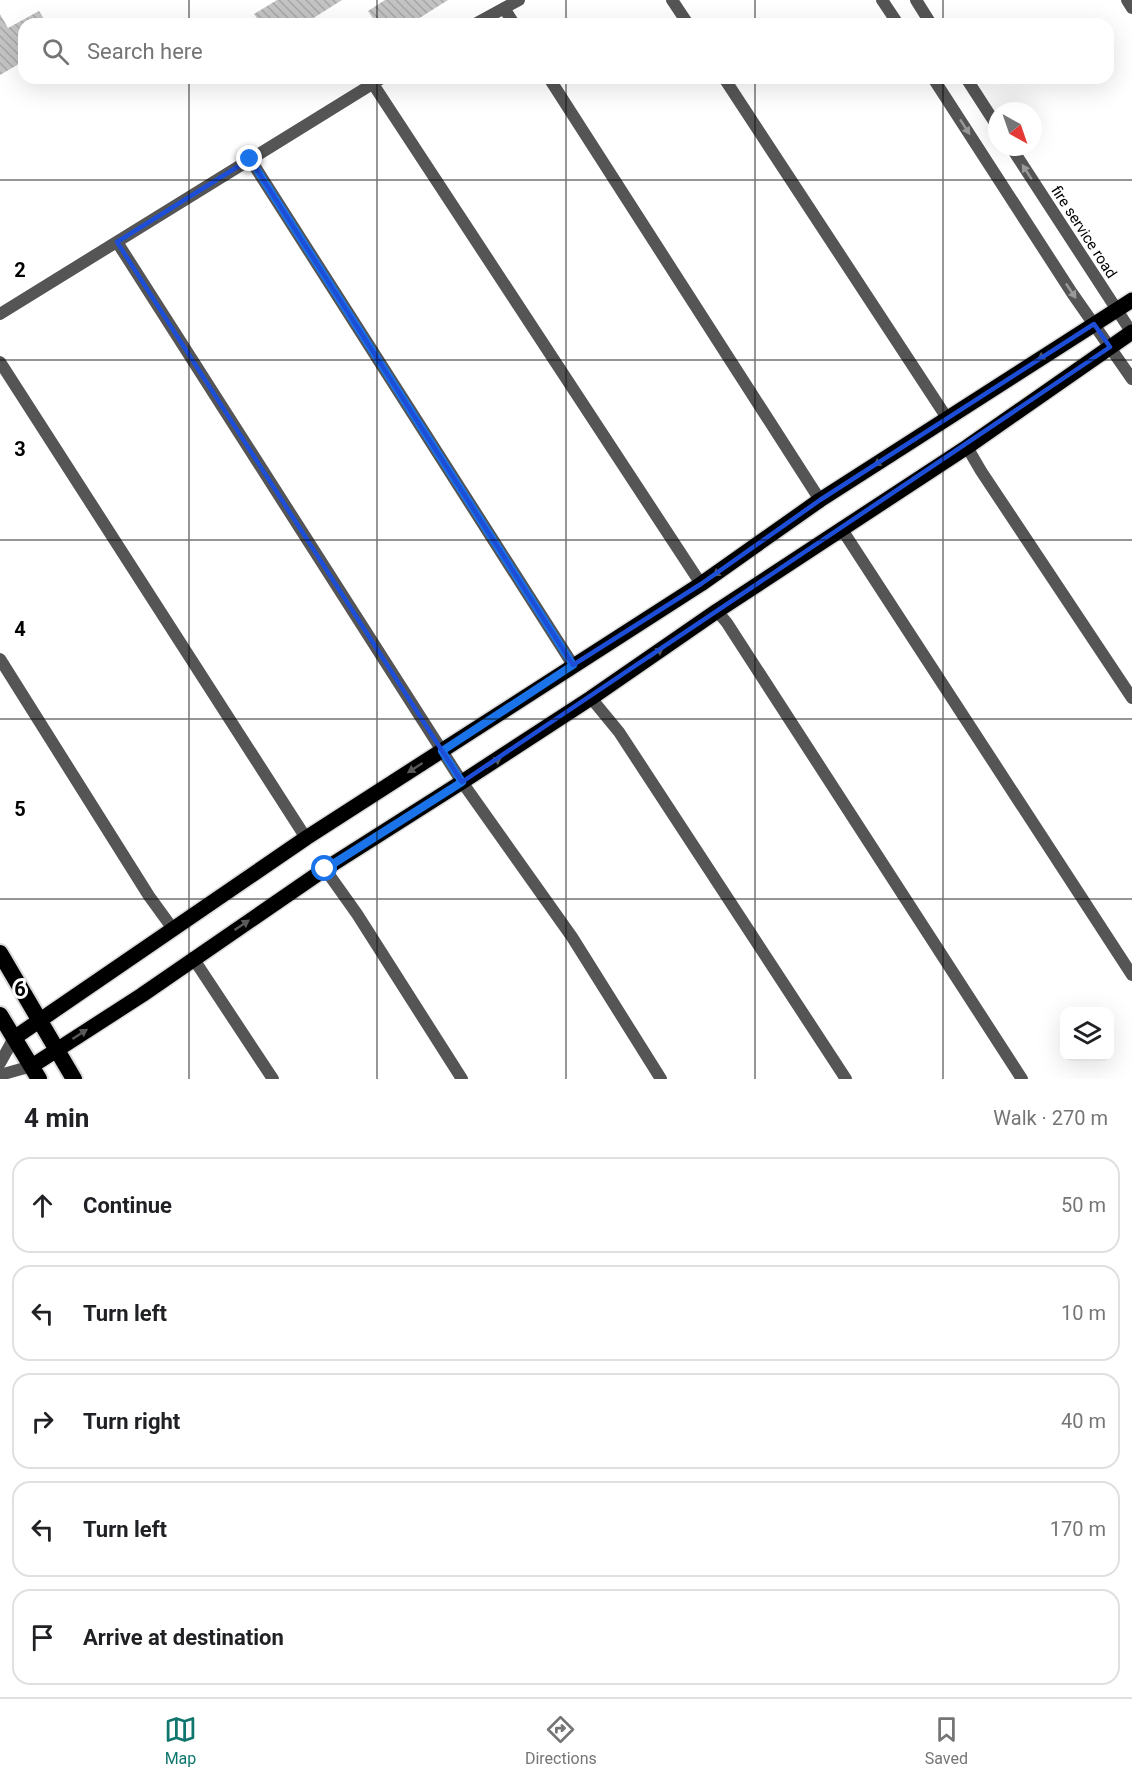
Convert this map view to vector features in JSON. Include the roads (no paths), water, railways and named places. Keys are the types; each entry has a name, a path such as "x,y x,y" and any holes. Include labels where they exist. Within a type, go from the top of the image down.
{"highway":[{"path":"0,953 74,1079"},
{"path":"0,1015 35,1073"}],"main road":[{"path":"14,1038 306,838 701,584 820,500 1132,300"},
{"path":"35,1073 56,1049 142,994 325,869 591,698 841,528 967,447 1132,332"}],"street":[{"path":"486,18 519,0"},
{"path":"672,0 684,18"},
{"path":"882,0 894,18"},
{"path":"916,0 927,18"},
{"path":"1126,0 1132,8"},
{"path":"504,8 510,18"},
{"path":"0,314 372,84"},
{"path":"379,84 701,584"},
{"path":"553,84 820,500"},
{"path":"728,84 947,418"},
{"path":"937,84 1072,293 1132,378"},
{"path":"970,84 988,112"},
{"name":"fire service road","path":"1017,156 1132,332"},
{"path":"250,159 573,665"},
{"path":"117,242 462,782 572,938 661,1079"},
{"path":"0,362 306,838"},
{"path":"967,447 1132,698"},
{"path":"841,528 1132,975"},
{"path":"717,611 727,623 1022,1079"},
{"path":"0,659 149,896 173,929"},
{"path":"591,698 619,732 846,1079"},
{"path":"325,869 357,914 462,1079"},
{"path":"193,958 273,1079"},
{"path":"0,1063 14,1038"},
{"path":"0,1075 35,1073"}]}
